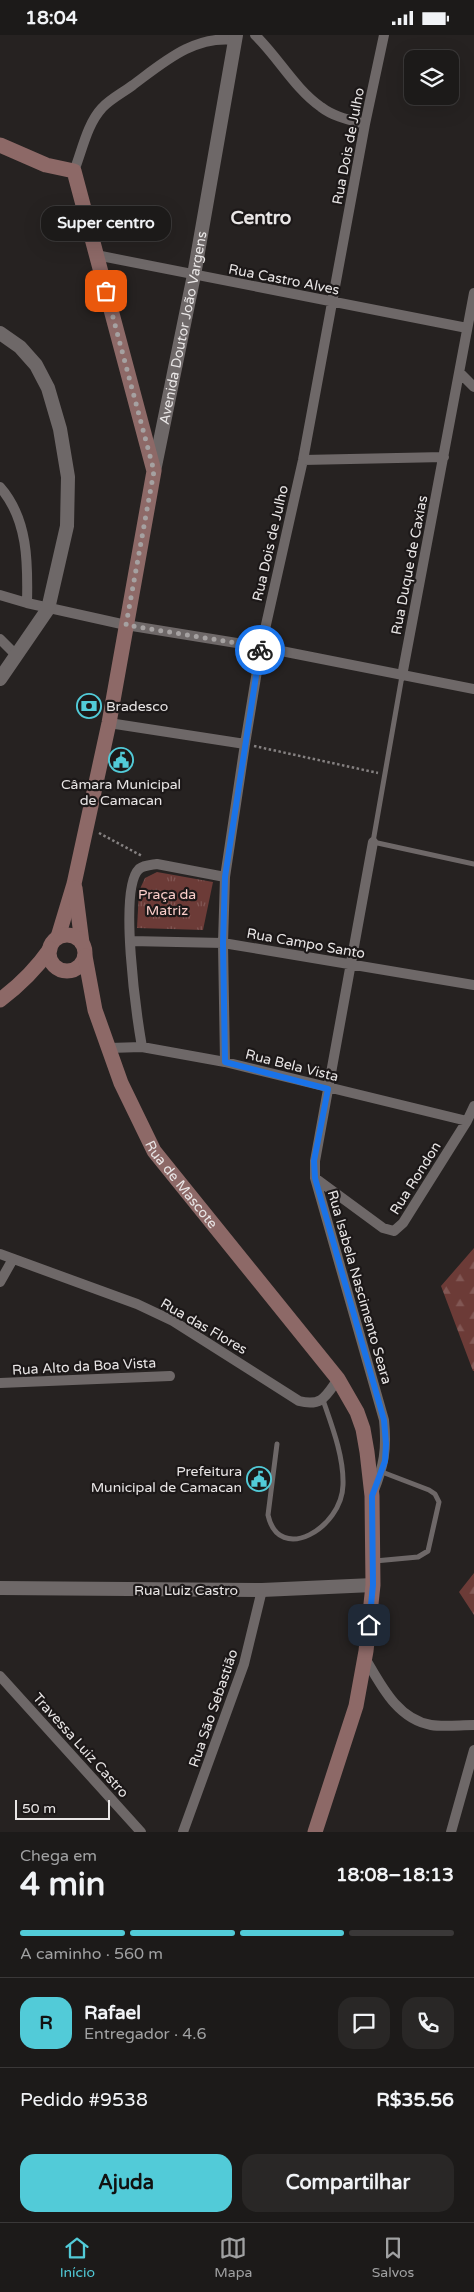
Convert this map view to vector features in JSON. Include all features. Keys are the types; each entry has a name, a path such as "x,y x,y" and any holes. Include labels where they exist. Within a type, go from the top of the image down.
{"main road":[{"path":"0,145 46,165 74,171 154,471"},
{"name":"Avenida Doutor João Vargens","path":"54,943 74,884 108,723 154,471"},
{"name":"Avenida Doutor João Vargens","path":"74,884 84,950"},
{"path":"0,1000 29,976 54,943 71,935 84,950 77,968 64,970 52,962 54,943"},
{"name":"Rua de Mascote","path":"84,950 95,1009 121,1083 154,1151 338,1379 357,1412 363,1429 372,1496 373,1585 365,1658 356,1706 315,1832"}],"street":[{"path":"255,35 280,61 302,91 322,108 338,116 365,124"},
{"name":"Rua Dois de Julho","path":"225,1062 223,943 225,877 244,744 261,647 303,460 365,124 384,35"},
{"path":"74,171 91,125 102,108 172,56 196,43 217,36 236,38"},
{"name":"Avenida Doutor João Vargens","path":"154,471 194,275 236,38"},
{"name":"Rua Castro Alves","path":"96,255 333,303 470,323"},
{"name":"Rua Duque de Caxias","path":"402,676 470,323 474,293"},
{"path":"0,333 20,347 36,365 48,388 60,429 68,477 67,526 48,609 0,679"},
{"path":"465,342 474,350"},
{"path":"460,373 474,387"},
{"path":"303,460 444,457"},
{"path":"0,487 16,509 24,540 28,564 27,603"},
{"path":"0,595 48,609 126,625 261,647 474,689"},
{"path":"0,639 16,655"},
{"path":"108,723 244,744"},
{"name":"Rua Isabela Nascimento Seara","path":"372,1496 382,1472 386,1444 384,1420 315,1178 314,1161 373,841"},
{"path":"142,1047 132,979 130,891 134,877 139,869 146,865 157,864 225,877"},
{"name":"Rua Campo Santo","path":"131,941 223,943 474,985"},
{"name":"Rua Bela Vista","path":"109,1048 142,1047 225,1062 328,1089 467,1121"},
{"name":"Rua Rondon","path":"315,1178 383,1228 394,1231 403,1223 467,1121 474,1106"},
{"name":"Rua das Flores","path":"0,1254 137,1304 173,1321 298,1401 314,1403 324,1400"},
{"path":"0,1282 13,1259"},
{"name":"Rua Alto da Boa Vista","path":"0,1383 170,1376"},
{"path":"324,1400 338,1379"},
{"name":"Rua Luiz Castro","path":"0,1588 262,1590 373,1585"},
{"name":"Rua São Sebastião","path":"183,1832 244,1663 262,1590"},
{"path":"365,1658 394,1704 408,1716 433,1725 474,1725"},
{"name":"Travessa Luiz Castro","path":"0,1676 141,1832"},
{"path":"452,1832 474,1750"}],"lane":[{"name":"Rua Duque de Caxias","path":"373,841 402,676"},
{"path":"373,841 474,864"},
{"path":"277,1444 268,1515 270,1524 274,1531 284,1537 298,1538 311,1535 322,1529 331,1519 340,1503 343,1485 335,1435 324,1400"},
{"path":"372,1561 418,1557 428,1551 439,1502 430,1489 382,1472"}],"path":[{"path":"244,744 384,774"},
{"path":"86,827 157,864"}],"green space":[{"name":"Praça da Matriz","path":"157,872 213,882 203,930 137,928 139,891 145,878"},
{"path":"474,1248 474,1371 473,1371 441,1286"},
{"path":"474,1573 474,1615 459,1592"}],"way so far":[{"path":"106,291 154,471 126,625 261,647 260,650"}],"place":[{"name":"Super centro","path":"106,291"},
{"name":"Bradesco","path":"89,706"},
{"name":"Câmara Municipal de Camacan","path":"121,760"},
{"name":"Prefeitura Municipal de Camacan","path":"259,1479"}],"district":[{"name":"Centro","path":"261,217"}],"route":[{"path":"260,650 225,877 223,943 225,1062 328,1089 314,1161 315,1178 384,1420 386,1444 385,1461 372,1496 373,1585 369,1625"}]}
